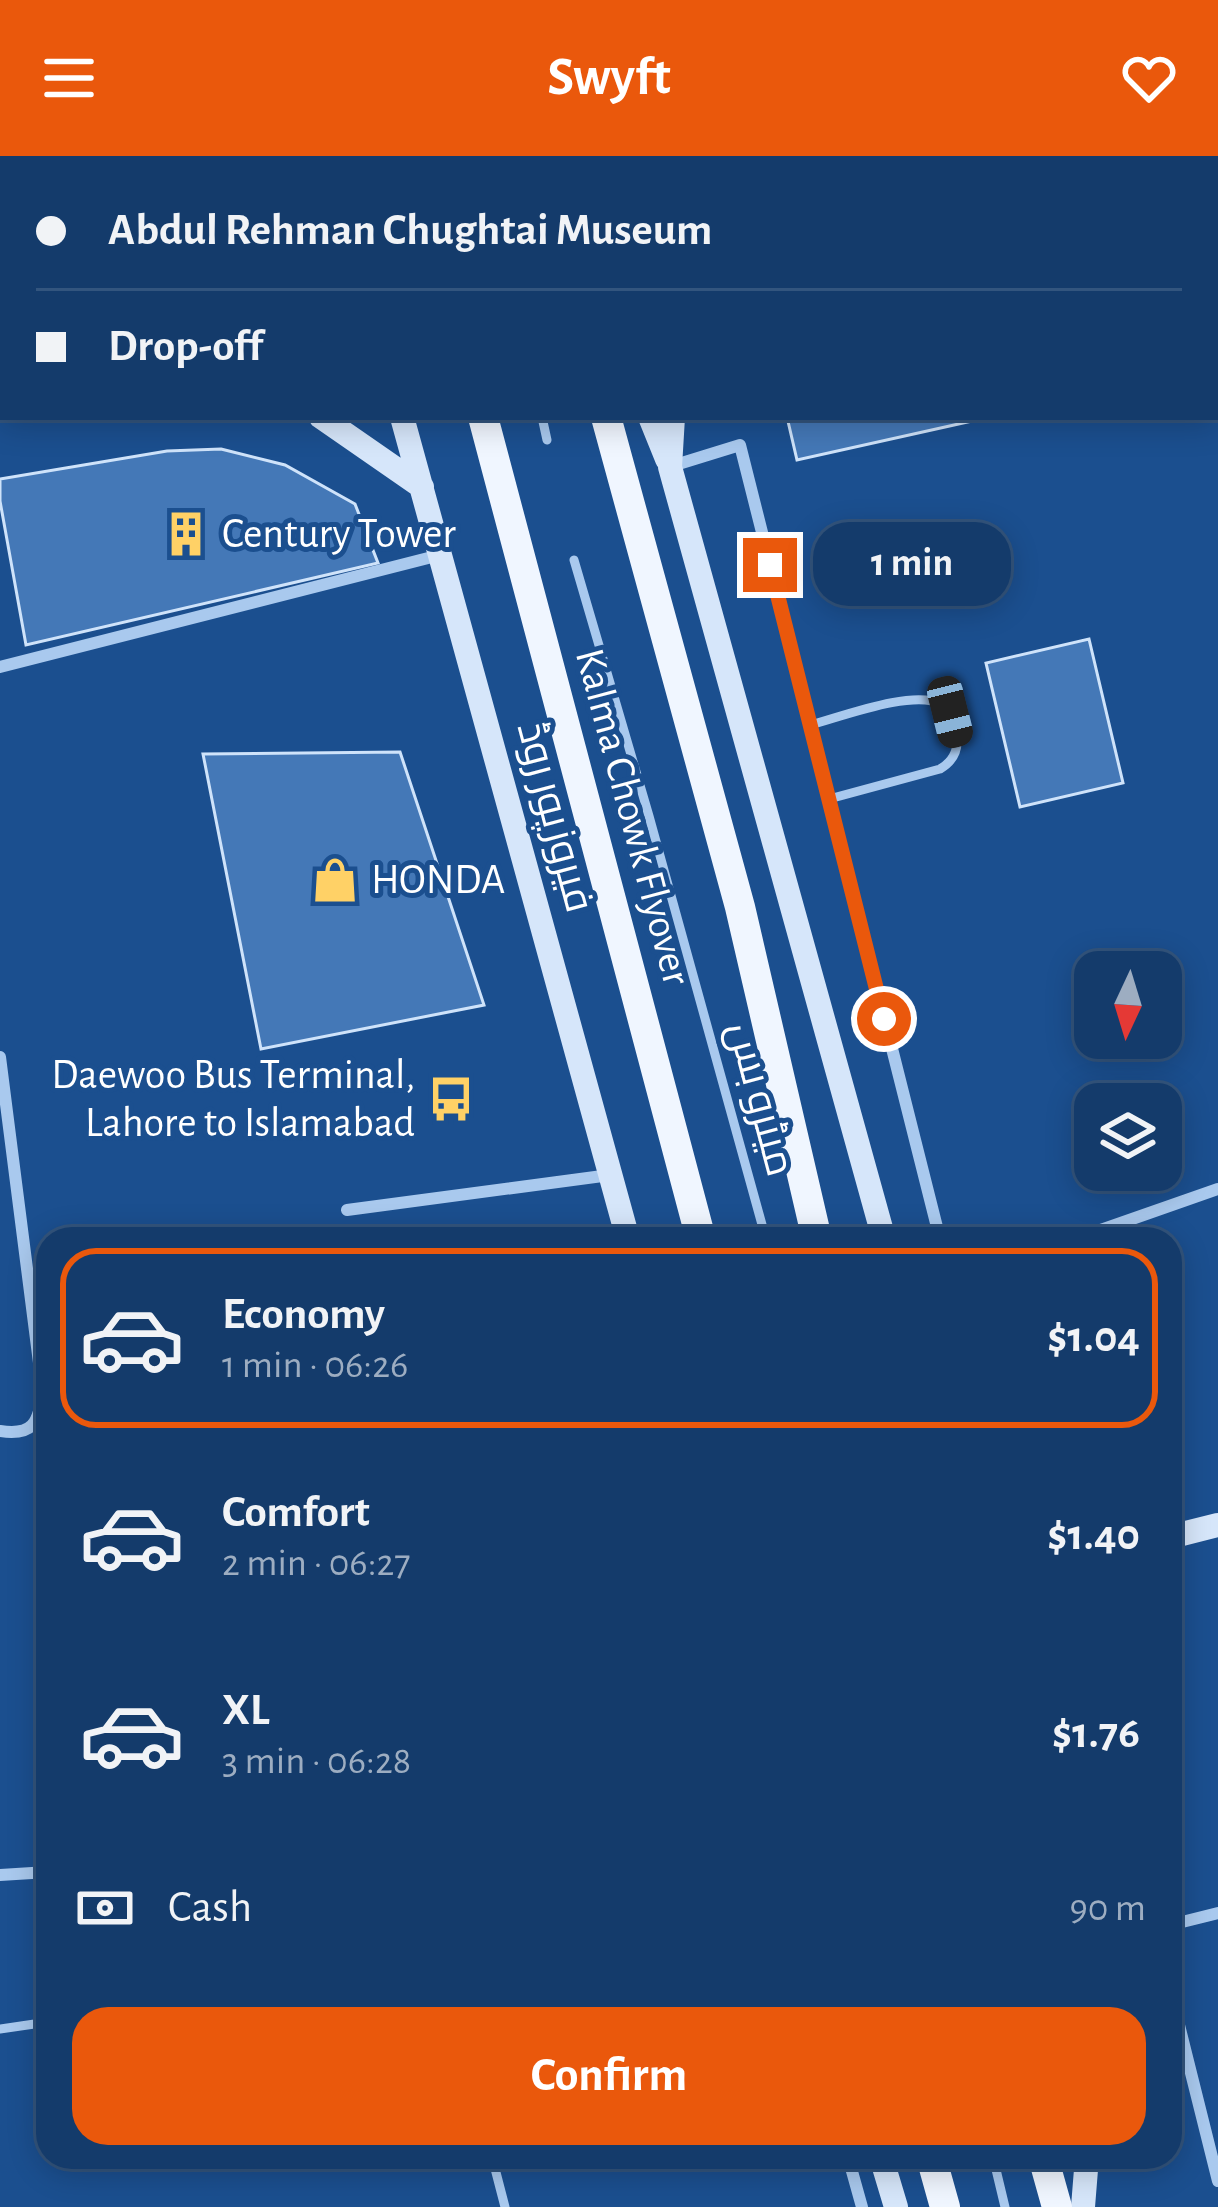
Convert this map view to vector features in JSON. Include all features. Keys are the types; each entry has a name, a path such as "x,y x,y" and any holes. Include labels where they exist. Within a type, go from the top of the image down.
{"main road":[{"path":"325,420 422,487"},
{"name":"فیروزپور روڈ","path":"403,420 625,1227"},
{"name":"Kalma Chowk Flyover","path":"484,420 698,1227"},
{"name":"Kalma Chowk Flyover","path":"607,420 740,907 814,1227"},
{"path":"651,420 670,466 881,1227"},
{"path":"670,466 673,420"},
{"path":"1182,1534 1218,1525"},
{"path":"885,2169 896,2207"},
{"path":"934,2169 945,2207"},
{"path":"1046,2169 1057,2207"},
{"path":"1083,2207 1087,2169"}],"street":[{"path":"670,466 740,445 937,1227"},
{"path":"0,667 440,555"},
{"path":"0,1057 36,1339"},
{"path":"347,1210 610,1175"},
{"path":"1109,1227 1218,1189"},
{"path":"0,1431 16,1434 36,1420"},
{"path":"0,1875 36,1872"},
{"path":"1182,1922 1218,1913"},
{"path":"1182,2037 1218,2181"},
{"path":"851,2169 862,2207"}],"lane":[{"path":"543,420 547,440"},
{"name":"میٹرو بس","path":"574,560 763,1227"},
{"path":"810,724 895,703 938,702 950,712 957,739 956,753 948,765 829,799"},
{"path":"0,2029 36,2024"},
{"path":"495,2169 505,2207"},
{"path":"996,2169 1005,2207"}],"building":[{"path":"788,420 977,420 797,460"},
{"name":"Century Tower","path":"221,449 285,465 355,504 378,563 26,645 0,479 167,451"},
{"path":"1089,639 1123,783 1020,807 986,663"},
{"name":"HONDA","path":"400,752 484,1005 261,1049 203,754"}],"place":[{"name":"Century Tower","path":"186,534"},
{"name":"HONDA","path":"335,880"},
{"name":"Daewoo Bus Terminal, Lahore to Islamabad","path":"451,1099"}],"route":[{"path":"770,565 884,1019"}]}
